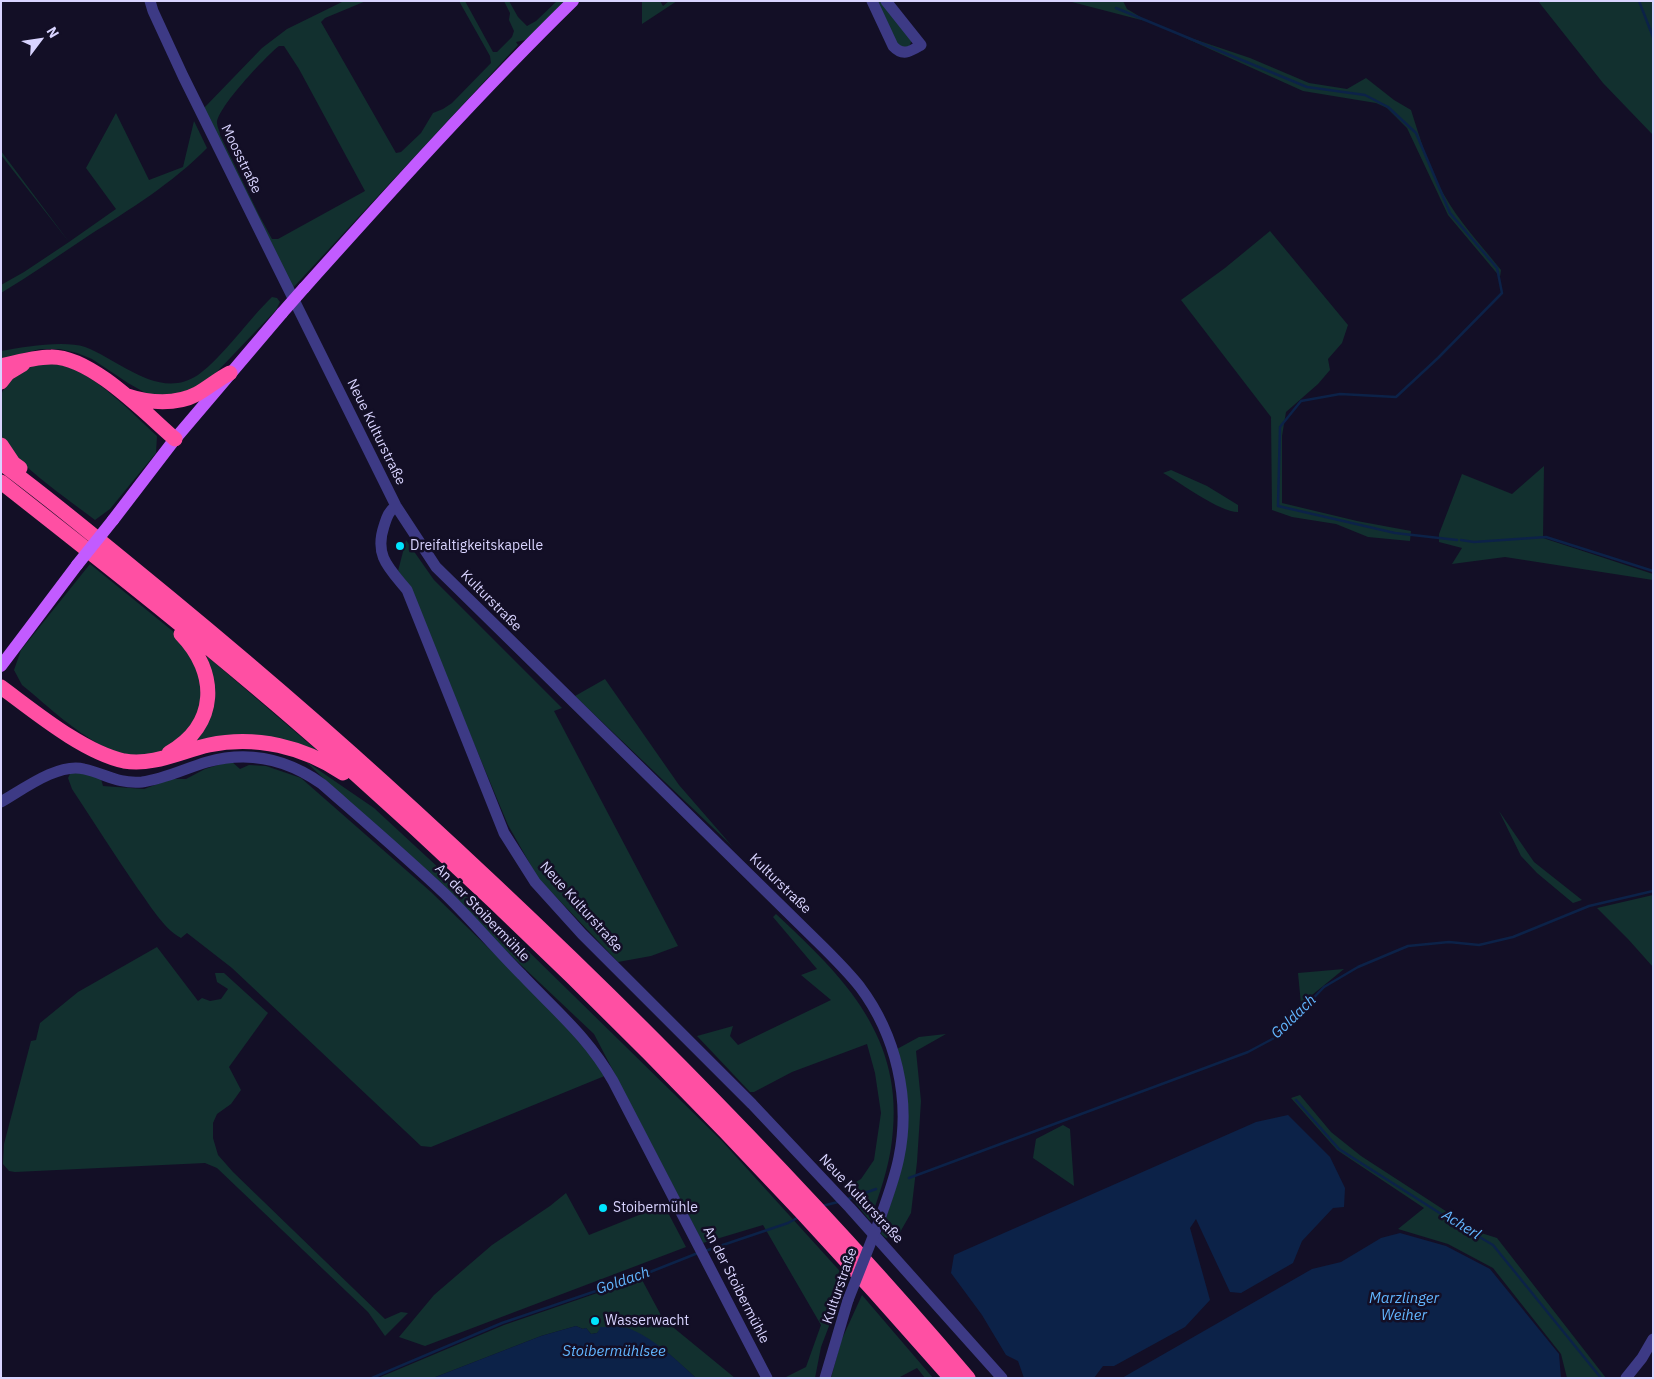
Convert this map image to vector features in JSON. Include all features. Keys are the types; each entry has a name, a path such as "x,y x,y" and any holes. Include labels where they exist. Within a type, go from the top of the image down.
{"highway":[{"path":"1,366 52,356 75,362 95,372 126,396 175,439"},
{"path":"1,382 8,373 28,360"},
{"path":"126,396 143,401 172,402 196,395 217,379 230,373"},
{"path":"1,445 13,463 31,478 38,490"},
{"path":"1,462 233,649 352,752 473,864 644,1029 723,1109 951,1378"},
{"path":"1,482 160,606 276,704 389,805 635,1038 810,1211 968,1378"},
{"path":"159,758 186,741 197,729 207,707 208,696 207,677 199,658 185,638 168,621 160,606"},
{"path":"1,687 69,736 96,751 124,760 141,762 170,757 209,745 238,742 270,743 328,763 349,777 374,800 389,805"},
{"path":"1,699 19,701"}],"main road":[{"path":"1,666 175,439 230,373 436,142 530,43 573,1"}],"street":[{"name":"Moosstraße","path":"150,1 183,76 308,330"},
{"path":"872,1 897,50 910,52 921,45 886,1"},
{"name":"Neue Kulturstraße","path":"308,330 396,506 389,511 380,537 383,557 407,590 504,833 535,882 582,934 752,1104 837,1194 1002,1378"},
{"name":"Kulturstraße","path":"396,506 436,567 824,948 860,988 877,1014 890,1042 897,1066 903,1121 899,1157 880,1219 848,1300 825,1378"},
{"name":"An der Stoibermühle","path":"1,802 49,775 71,768 86,769 114,780 134,782 156,779 209,761 238,756 278,761 292,765 322,784 444,893 586,1041 613,1081 767,1378"},
{"path":"1626,1378 1642,1358 1653,1339"}],"green space":[{"path":"344,1 366,1 325,18 321,22 396,153 401,152 421,133 433,113 452,103 491,63 490,56 459,1 465,1 493,52 497,52 512,37 514,31 509,20 510,13 504,1 509,1 518,17 527,26 536,21 557,1 567,1 530,39 516,42 518,45 291,290 204,108 262,48 287,29","holes":["279,46 284,46 299,69 365,191 278,239 272,239 220,135 217,123 225,106 243,83"]},
{"path":"642,1 660,1 663,6 669,1 677,1 642,24"},
{"path":"874,1 883,1 912,40 909,47 899,47"},
{"path":"1068,1 1123,1 1127,9 1149,22"},
{"path":"1538,1 1653,1 1653,135 1603,83"},
{"path":"1170,31 1250,58 1309,83 1347,89 1366,78 1394,100 1411,110 1429,163 1443,193 1463,223 1501,270 1500,277 1448,215 1407,128 1387,108 1376,103 1303,91"},
{"path":"116,113 149,180 183,167 194,121 207,148 194,161 135,206 1,293 1,285 69,242 116,209 86,168"},
{"path":"1,151 69,242 1,155"},
{"path":"1270,231 1348,325 1342,343 1328,359 1330,370 1318,384 1286,412 1282,436 1282,503 1357,521 1411,531 1410,541 1368,537 1336,524 1292,517 1272,510 1271,417 1181,300 1225,268"},
{"path":"272,297 277,298 280,302 276,310 212,377 199,387 171,395 149,395 92,359 60,349 40,349 1,359 1,351 43,345 76,345 98,353 140,376 154,381 183,382 198,375 208,367"},
{"path":"46,363 65,366 89,378 114,396 157,436 156,453 110,509 95,520 28,468 15,456 1,434 1,395 4,388 13,377 25,369"},
{"path":"1544,466 1543,538 1653,574 1653,580 1505,557 1452,564 1462,548 1439,542 1439,534 1462,474 1512,494"},
{"path":"1171,470 1207,486 1238,505 1238,512 1230,511 1211,502 1163,473"},
{"path":"406,540 434,580 562,708 554,711 678,946 651,956 618,962 538,878 508,825 406,581 398,571"},
{"path":"90,564 180,637 205,681 195,727 165,751 146,756 127,755 88,738 22,685 14,670 21,650"},
{"path":"208,657 320,753 299,746 180,752 197,738 206,658"},
{"path":"605,679 679,785 732,846 575,696"},
{"path":"304,760 374,808 522,945 722,1141 847,1279 821,1347 815,1378 784,1378 806,1367 821,1325 763,1225 703,1243 594,1034"},
{"path":"231,761 240,769 249,765 266,766 301,778 431,892 581,1038 607,1075 431,1147 421,1146 232,968 187,933 181,938 168,928 152,909 121,864 72,789 68,778 71,772 78,771 101,779 103,786 144,789 171,779 186,779 205,769"},
{"path":"1499,811 1534,862 1582,900 1573,903 1537,873 1521,856"},
{"path":"1653,895 1653,967 1597,908"},
{"path":"776,914 825,962 865,1013 879,1041 889,1071 894,1104 891,1150 870,1221 844,1189 861,1179 874,1160 881,1113 875,1073 867,1044 792,1072 754,1092 750,1092 697,1036 733,1026 730,1036 738,1045 831,1000 801,975 817,969 773,917"},
{"path":"157,947 198,1001 202,998 210,1001 221,999 228,989 217,982 215,973 224,973 268,1013 229,1067 241,1090 231,1104 217,1114 213,1123 213,1138 218,1155 233,1172 385,1319 401,1312 408,1313 385,1336 368,1312 217,1168 205,1163 15,1172 9,1171 3,1164 4,1144 31,1041 36,1040 40,1023 78,992"},
{"path":"1344,969 1301,1004 1298,973"},
{"path":"946,1034 916,1051 921,1101 911,1213 899,1234 886,1238 881,1234 901,1171 897,1049 919,1037"},
{"path":"1300,1095 1331,1132 1361,1156 1478,1232 1497,1238 1606,1378 1567,1378 1561,1354 1493,1268 1448,1244 1398,1229 1424,1208 1337,1150 1291,1098"},
{"path":"1063,1125 1070,1129 1074,1186 1033,1158 1036,1139"},
{"path":"566,1193 589,1235 664,1205 686,1247 425,1346 399,1337 434,1295 492,1245"},
{"path":"641,1278 663,1319 735,1378 696,1378 666,1351 641,1335 600,1330 597,1333 591,1334 586,1328 583,1329 576,1326 541,1336 433,1378 378,1378 504,1325"},
{"path":"862,1295 933,1378 925,1378 917,1368 898,1378 831,1378 841,1341"}],"water":[{"path":"1288,1115 1330,1157 1345,1188 1344,1207 1333,1208 1302,1241 1293,1263 1241,1293 1230,1292 1196,1219 1190,1228 1210,1300 1185,1327 1114,1366 1103,1366 1094,1378 1024,1378 1018,1361 1006,1355 982,1315 951,1273 954,1255 1256,1122"},
{"name":"Marzlinger Weiher","path":"1400,1233 1446,1246 1490,1269 1559,1354 1561,1378 1122,1378 1312,1269 1341,1262 1381,1238"},
{"name":"Stoibermühlsee","path":"576,1326 583,1329 586,1328 591,1334 597,1333 600,1327 624,1327 636,1331 663,1349 696,1378 433,1378 541,1336"}],"waterway":[{"path":"1639,1 1653,37"},
{"path":"1116,8 1307,87 1365,95 1388,107 1416,133 1450,213 1497,268 1502,293 1438,358 1396,397 1340,394 1301,401 1280,427 1278,506 1395,533 1457,540"},
{"path":"1461,540 1474,542 1546,537 1653,571"},
{"name":"Goldach","path":"909,1178 1248,1052 1276,1037 1324,987 1358,967 1408,946 1449,942 1479,945 1513,937 1589,906 1653,891"},
{"name":"Acherl","path":"1296,1100 1339,1149 1493,1245 1601,1378"},
{"name":"Goldach","path":"848,1199 876,1189"},
{"name":"Goldach","path":"822,1206 838,1202"},
{"name":"Goldach","path":"705,1251 788,1223 799,1217"},
{"name":"Goldach","path":"372,1378 502,1323 640,1276 698,1253"}],"place":[{"name":"Dreifaltigkeitskapelle","path":"400,546"},
{"name":"Stoibermühle","path":"603,1208"},
{"name":"Wasserwacht","path":"595,1321"}]}
